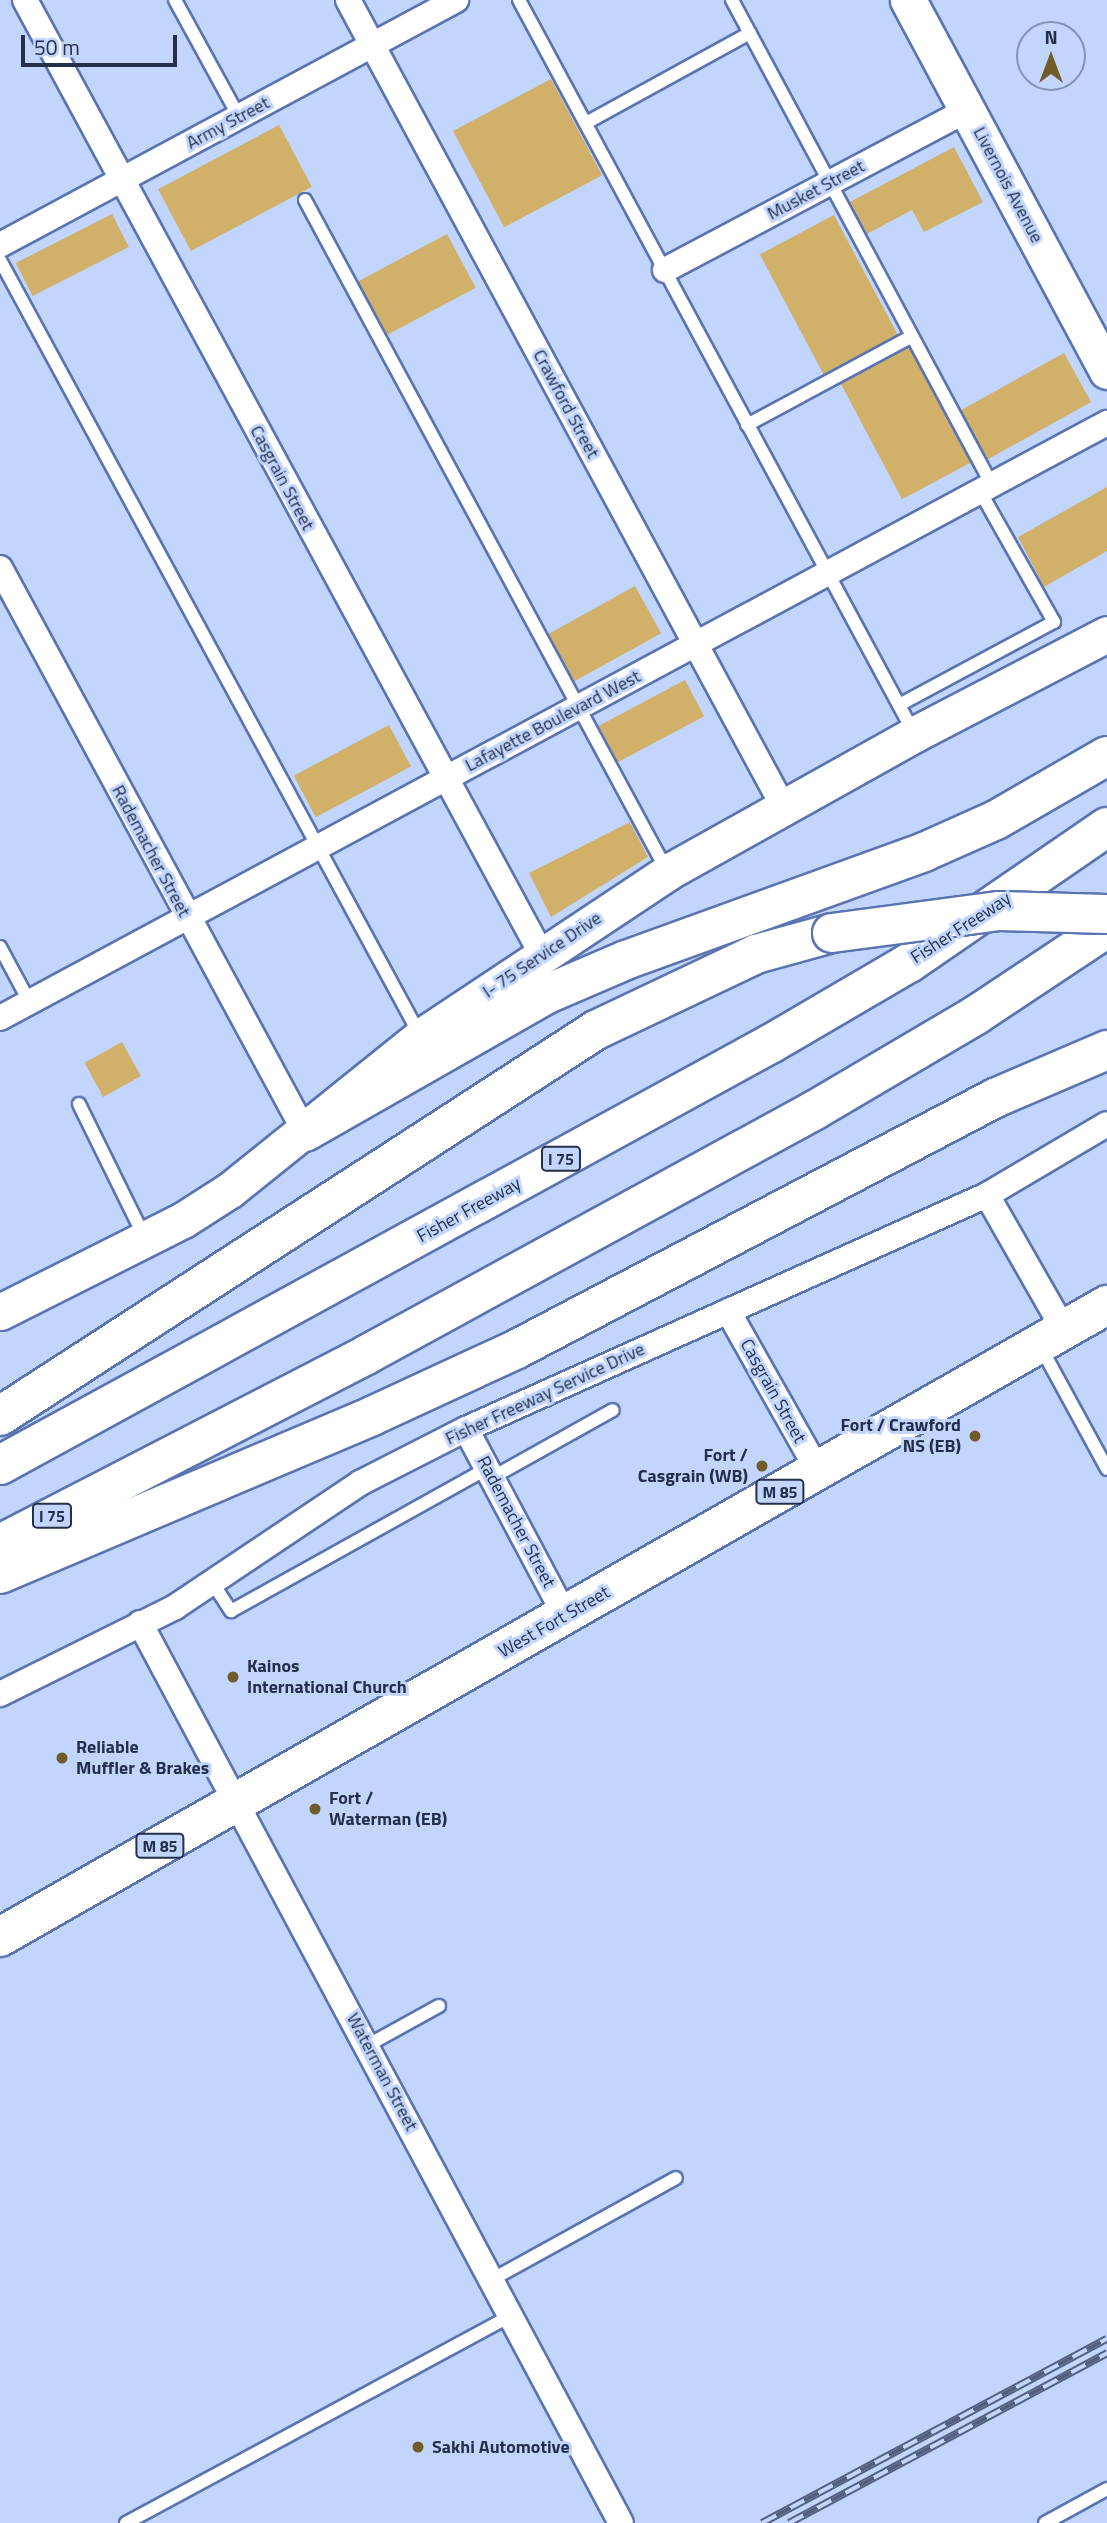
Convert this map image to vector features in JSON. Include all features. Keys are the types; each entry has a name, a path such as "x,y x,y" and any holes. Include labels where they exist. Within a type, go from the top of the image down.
{"main road":[{"name":"Livernois Avenue","path":"908,0 1107,371"},
{"name":"I- 75 Service Drive","path":"0,1312 145,1240 230,1190 420,1037 668,872 784,808 907,720 1107,634"},
{"path":"305,1132 547,994 626,961 912,857 1006,814 1107,756"},
{"name":"Fisher Freeway","path":"0,1465 772,1043 909,962 1107,827"},
{"path":"0,1416 596,1030 736,962 832,933 1000,911 1107,914"},
{"name":"I 75","path":"0,1544 366,1355 815,1110 976,1015 1107,928"},
{"path":"0,1574 372,1416 517,1349 995,1098 1107,1050"},
{"name":"West Fort Street","path":"0,1937 1107,1305"}],"street":[{"name":"Casgrain Street","path":"25,0 542,955"},
{"name":"Crawford Street","path":"348,0 784,808"},
{"name":"Army Street","path":"0,245 456,0"},
{"name":"Musket Street","path":"665,270 967,110"},
{"name":"Lafayette Boulevard West","path":"0,1018 1107,423"},
{"name":"Rademacher Street","path":"0,568 305,1132"},
{"name":"Fisher Freeway Service Drive","path":"0,1694 140,1623 212,1582 360,1483 466,1429 986,1195 1107,1124"},
{"path":"986,1195 1052,1337"},
{"name":"Casgrain Street","path":"728,1311 818,1471"},
{"name":"Rademacher Street","path":"466,1429 565,1615"},
{"name":"Waterman Street","path":"140,1623 368,2045 621,2523"}],"lane":[{"path":"176,0 239,117"},
{"path":"519,0 907,720 1054,622 912,336 732,0"},
{"path":"586,123 750,33"},
{"path":"305,200 668,872"},
{"path":"0,260 320,846 420,1037"},
{"path":"747,425 912,336"},
{"path":"0,947 30,1003"},
{"path":"79,1104 145,1240"},
{"path":"1052,1337 1107,1469"},
{"path":"212,1582 231,1611 490,1472 613,1410"},
{"path":"368,2045 439,2006"},
{"path":"491,2280 676,2178"},
{"path":"127,2523 511,2316"},
{"path":"1045,2523 1107,2489"}],"shaded area":[{"path":"551,79 602,175 504,227 453,131"},
{"path":"279,125 312,187 191,251 158,189"},
{"path":"954,147 983,202 924,232 912,210 865,235 848,203"},
{"path":"112,214 129,247 33,296 16,263"},
{"path":"834,215 898,335 824,375 760,254"},
{"path":"447,234 476,288 386,336 357,282"},
{"path":"909,346 971,463 902,499 840,383"},
{"path":"1064,353 1091,402 987,460 960,411"},
{"path":"1107,487 1107,551 1044,587 1018,537"},
{"path":"635,586 661,633 575,681 548,634"},
{"path":"685,680 704,716 618,762 598,726"},
{"path":"389,725 411,766 316,817 294,776"},
{"path":"630,822 648,857 551,917 529,873"},
{"path":"122,1042 141,1076 103,1097 84,1063"}],"railway":[{"path":"762,2523 1107,2339"},
{"path":"789,2523 1107,2353"}],"place":[{"name":"Fort / Crawford NS (EB)","path":"975,1436"},
{"name":"Fort / Casgrain (WB)","path":"762,1466"},
{"name":"Kainos International Church","path":"233,1677"},
{"name":"Reliable Muffler & Brakes","path":"62,1758"},
{"name":"Fort / Waterman (EB)","path":"315,1809"},
{"name":"Sakhi Automotive","path":"418,2447"}]}
